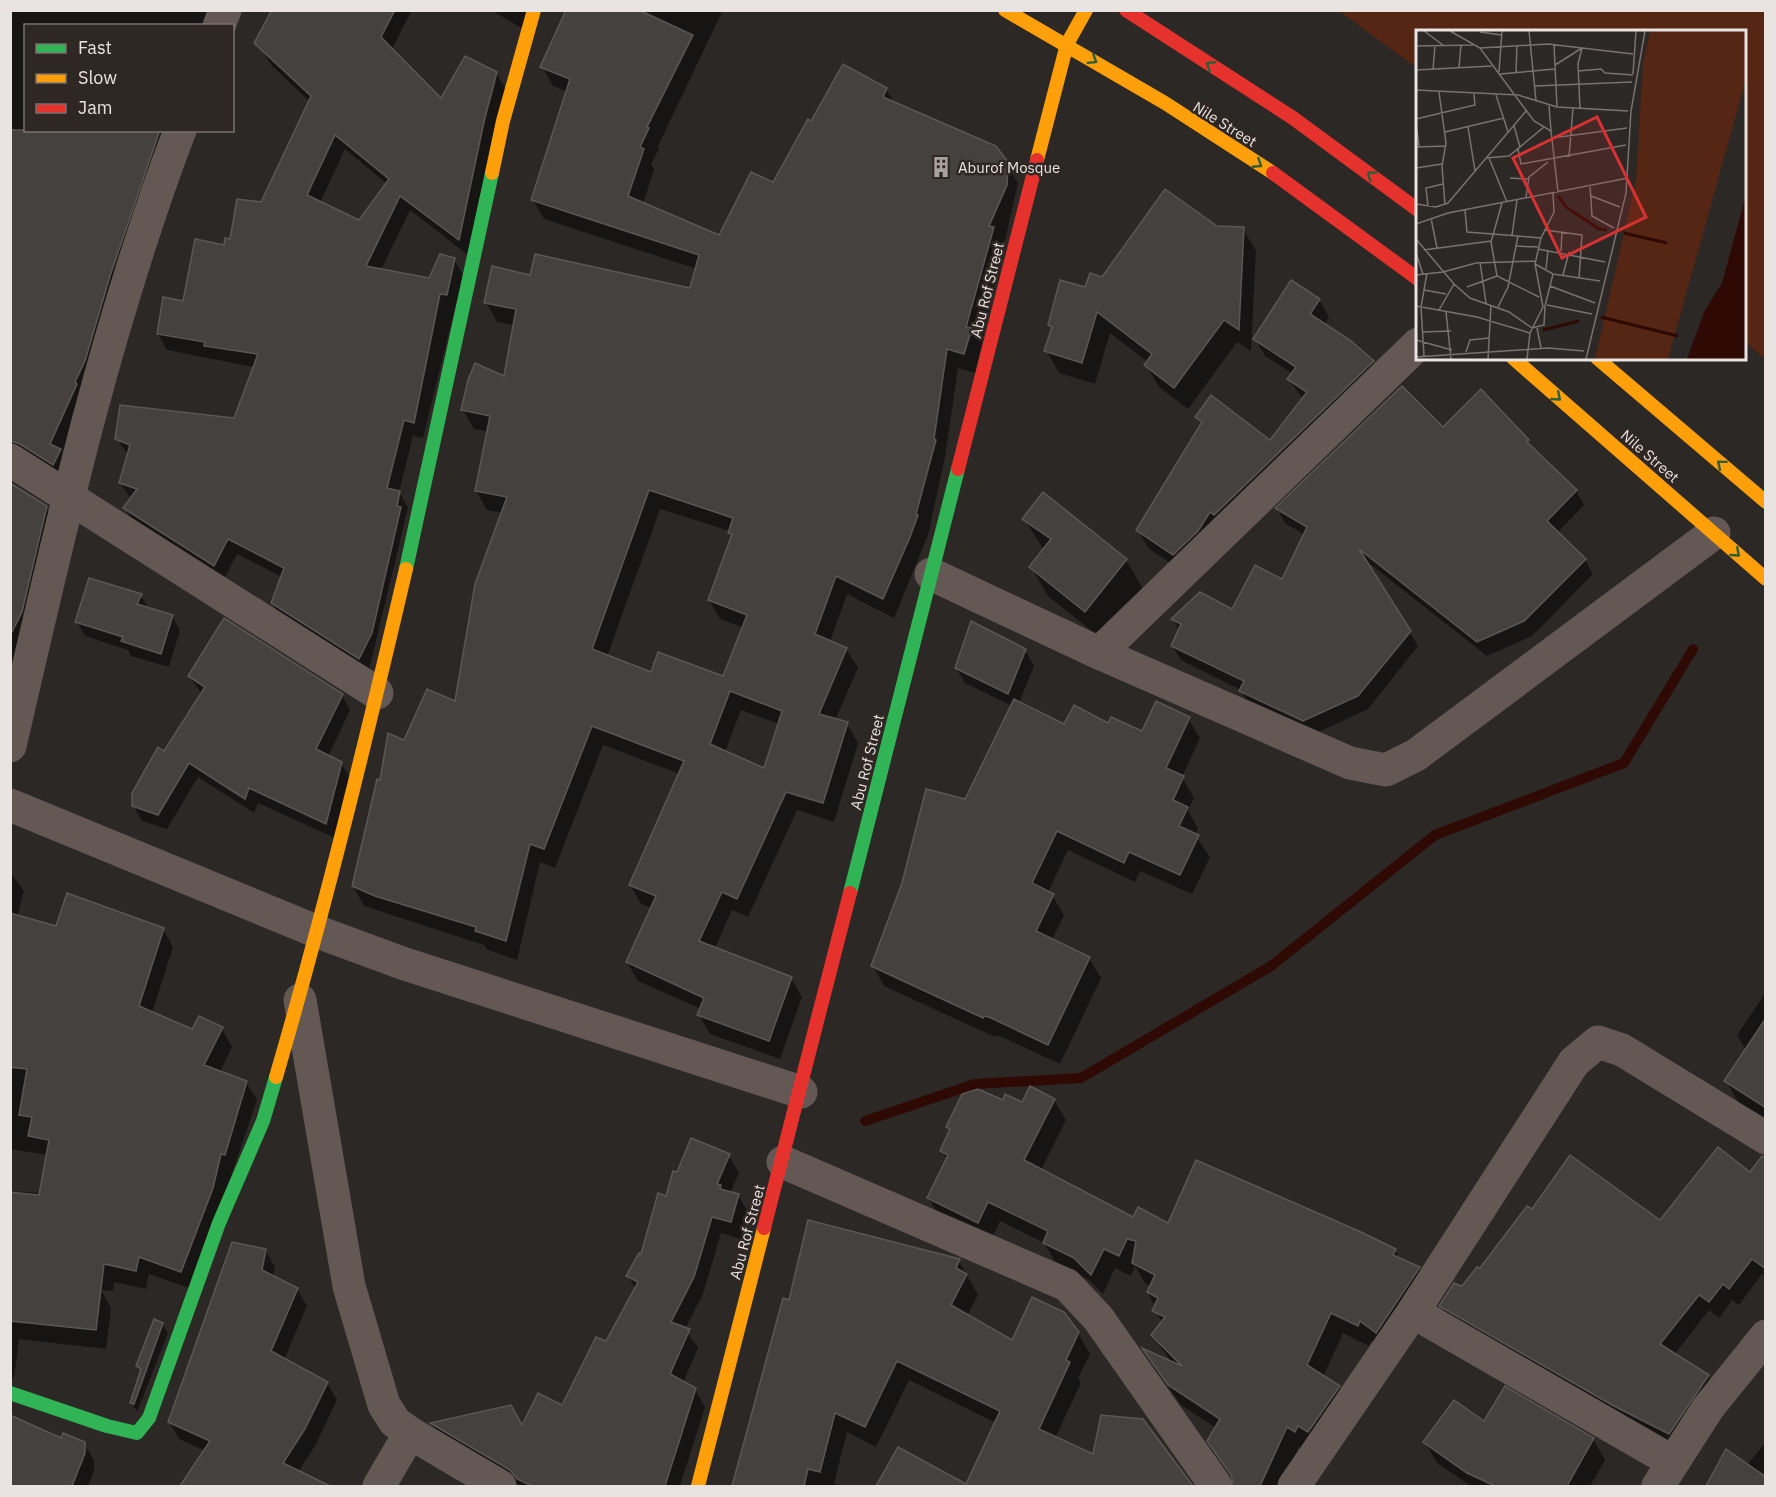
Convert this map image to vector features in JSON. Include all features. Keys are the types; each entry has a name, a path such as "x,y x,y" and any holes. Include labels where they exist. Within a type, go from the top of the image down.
{"street":[{"path":"10,1393 107,1426 137,1432 149,1418 219,1223 262,1121 300,1000 377,693 443,404 503,120 534,10"},
{"name":"Nile Street","path":"1005,10 1067,44 1260,165 1359,233 1416,277"},
{"name":"Abu Rof Street","path":"698,1486 801,1092 1067,44 1086,10"},
{"path":"1126,10 1293,118 1416,209"},
{"path":"10,746 68,495 127,282 179,132"},
{"path":"1099,653 1416,347"},
{"name":"Nile Street","path":"1515,360 1766,579"},
{"path":"1599,360 1766,502"},
{"path":"10,460 377,693"},
{"path":"931,574 1099,653 1350,763 1386,770 1416,755 1714,533"},
{"path":"10,805 318,932 402,963 801,1092"},
{"path":"300,1000 349,1286 384,1405 395,1422 410,1433 500,1486"},
{"path":"1294,1486 1413,1312 1574,1062 1598,1042 1622,1050 1766,1138"},
{"path":"783,1162 1067,1285 1098,1318 1216,1486"},
{"path":"1413,1312 1665,1474 1708,1408 1759,1357"},
{"path":"379,1486 410,1433"}],"shaded area":[{"path":"1339,11 1765,11 1765,359 1746,343 1746,30 1416,30 1416,67"}],"building":[{"path":"272,10 395,10 381,37 441,98 465,56 497,72 459,240 400,196 366,266 429,278 440,254 455,258 447,295 440,294 414,423 404,420 387,488 400,491 397,506 401,507 372,633 359,659 271,603 284,568 228,539 214,566 123,508 137,489 119,483 130,445 115,439 120,405 234,418 258,354 204,346 205,342 157,334 163,297 183,301 195,239 224,245 225,238 230,239 237,199 261,202 311,96 254,43","holes":["335,135 389,179 359,220 307,195"]},
{"path":"566,10 639,10 693,35 647,127 649,128 640,147 644,149 628,196 719,235 751,172 773,182 808,119 811,121 843,64 887,88 883,97 996,146 1008,162 1007,185 989,226 994,227 966,327 972,328 964,354 947,349 934,439 936,440 916,514 918,515 910,537 883,599 836,576 815,634 847,648 819,714 848,722 823,803 786,792 737,899 722,892 699,941 792,977 769,1041 697,1015 704,998 626,962 656,896 629,885 684,761 592,726 544,849 530,844 506,941 475,931 476,927 375,896 352,886 377,779 380,780 388,733 404,740 427,689 455,701 475,584 507,497 475,491 490,416 461,410 468,380 475,363 504,376 516,309 484,303 492,266 530,275 535,254 690,288 699,255 531,200 570,79 540,67","holes":["649,490 733,518 728,533 732,534 708,600 747,615 723,676 658,652 651,672 592,649","730,691 782,711 764,768 710,744"]},
{"path":"10,130 24,130 24,132 159,132 110,276 85,361 75,382 77,384 50,444 61,449 53,465 20,444 10,441"},
{"path":"1165,189 1217,226 1244,227 1239,330 1224,320 1174,388 1144,365 1152,354 1097,312 1082,363 1044,351 1052,327 1048,325 1060,280 1085,287 1090,273 1102,277"},
{"path":"1291,280 1320,299 1310,314 1350,340 1374,361 1214,515 1210,512 1198,531 1173,555 1136,530 1202,422 1195,417 1211,395 1270,440 1307,392 1287,379 1296,367 1253,339"},
{"path":"1402,386 1443,427 1481,389 1529,440 1527,442 1577,490 1547,521 1586,559 1524,621 1477,642 1359,549 1411,631 1358,696 1303,721 1239,691 1244,681 1171,646 1181,624 1171,619 1200,592 1232,609 1255,565 1282,579 1307,527 1275,508"},
{"path":"10,483 47,506 22,612 10,636"},
{"path":"1043,492 1127,559 1085,612 1029,567 1051,539 1022,519"},
{"path":"89,578 142,594 137,604 173,615 161,654 121,641 123,637 75,622"},
{"path":"224,618 343,694 316,749 342,762 326,824 249,788 245,799 189,763 158,815 132,806 132,793 158,747 164,751 205,687 188,676"},
{"path":"971,621 1026,649 1008,694 955,668"},
{"path":"1014,699 1064,724 1074,705 1108,723 1111,717 1142,731 1156,701 1190,717 1166,768 1184,776 1173,800 1188,807 1179,826 1199,835 1180,875 1129,852 1124,863 1057,831 1032,883 1054,894 1036,931 1090,957 1048,1045 989,1017 984,1016 983,1018 871,966 902,883 926,789 965,799"},
{"path":"67,893 164,928 139,1006 192,1029 199,1016 223,1027 204,1065 247,1081 225,1155 221,1154 213,1188 181,1272 139,1257 136,1271 104,1264 96,1330 10,1321 10,1192 39,1195 49,1140 28,1136 32,1117 19,1115 27,1069 10,1067 10,913 56,926"},
{"path":"1766,1018 1766,1108 1724,1081"},
{"path":"1030,1086 1055,1099 1024,1160 1133,1217 1138,1207 1168,1223 1196,1160 1361,1232 1396,1249 1393,1255 1420,1267 1376,1333 1360,1321 1358,1326 1331,1313 1307,1365 1340,1386 1308,1432 1298,1426 1295,1432 1287,1427 1260,1486 1234,1486 1231,1475 1207,1441 1220,1419 1168,1385 1142,1348 1182,1366 1151,1335 1165,1317 1152,1311 1158,1298 1147,1292 1155,1275 1132,1263 1136,1241 1127,1239 1119,1256 1104,1249 1091,1275 1074,1258 1043,1243 1048,1231 988,1202 978,1223 927,1198 948,1155 940,1151 950,1129 946,1127 962,1094 978,1089 1003,1100 1005,1094 1022,1102"},
{"path":"691,1138 730,1154 717,1184 721,1185 720,1189 739,1194 731,1222 712,1217 694,1277 671,1322 690,1329 670,1374 696,1388 665,1486 532,1486 517,1479 510,1470 430,1423 511,1405 522,1425 538,1393 562,1405 596,1337 606,1341 638,1282 626,1276 639,1253 641,1254 658,1193 666,1196 673,1171 677,1172"},
{"path":"1718,1147 1750,1172 1762,1156 1766,1157 1766,1269 1752,1259 1729,1289 1723,1284 1709,1302 1699,1295 1660,1344 1709,1375 1669,1434 1612,1405 1439,1306 1454,1283 1462,1286 1477,1267 1480,1268 1527,1206 1532,1209 1570,1155 1660,1220"},
{"path":"808,1220 960,1259 956,1268 967,1274 951,1305 1012,1340 1032,1297 1064,1312 1079,1332 1066,1360 1070,1362 1039,1429 1093,1454 1101,1415 1143,1419 1193,1486 876,1486 898,1447 966,1484 1000,1411 897,1361 865,1427 835,1413 820,1472 808,1469 804,1486 732,1486 783,1298 789,1300"},
{"path":"232,1242 266,1249 262,1270 298,1288 271,1351 328,1382 305,1429 283,1463 330,1486 180,1486 210,1441 168,1422"},
{"path":"154,1319 163,1323 134,1404 130,1403 141,1369 136,1366"},
{"path":"1505,1386 1594,1438 1567,1486 1495,1486 1467,1473 1423,1442 1454,1400 1484,1421"},
{"path":"10,1415 61,1438 63,1433 85,1442 85,1453 72,1486 10,1486"},
{"path":"1726,1449 1766,1477 1766,1486 1706,1486"}],"waterway":[{"path":"865,1121 975,1084 1081,1078 1271,966 1435,835 1624,763 1693,649"}],"traffic: fast":[{"path":"406,569 492,173"},
{"path":"850,893 958,469"},
{"path":"10,1393 107,1426 137,1433 149,1418 219,1223 263,1121 276,1077"}],"traffic: slow":[{"path":"492,173 503,121 534,10"},
{"path":"1005,10 1165,103 1273,173"},
{"path":"1037,160 1067,44 1086,10"},
{"path":"1515,360 1766,579"},
{"path":"1599,360 1766,502"},
{"path":"276,1077 344,824 406,569"},
{"path":"698,1486 764,1228"}],"traffic: jam":[{"path":"1126,10 1293,118 1416,209"},
{"path":"958,469 1037,160"},
{"path":"1273,173 1416,278"},
{"path":"764,1228 850,893"}],"place":[{"name":"Aburof Mosque","path":"941,167"}]}
